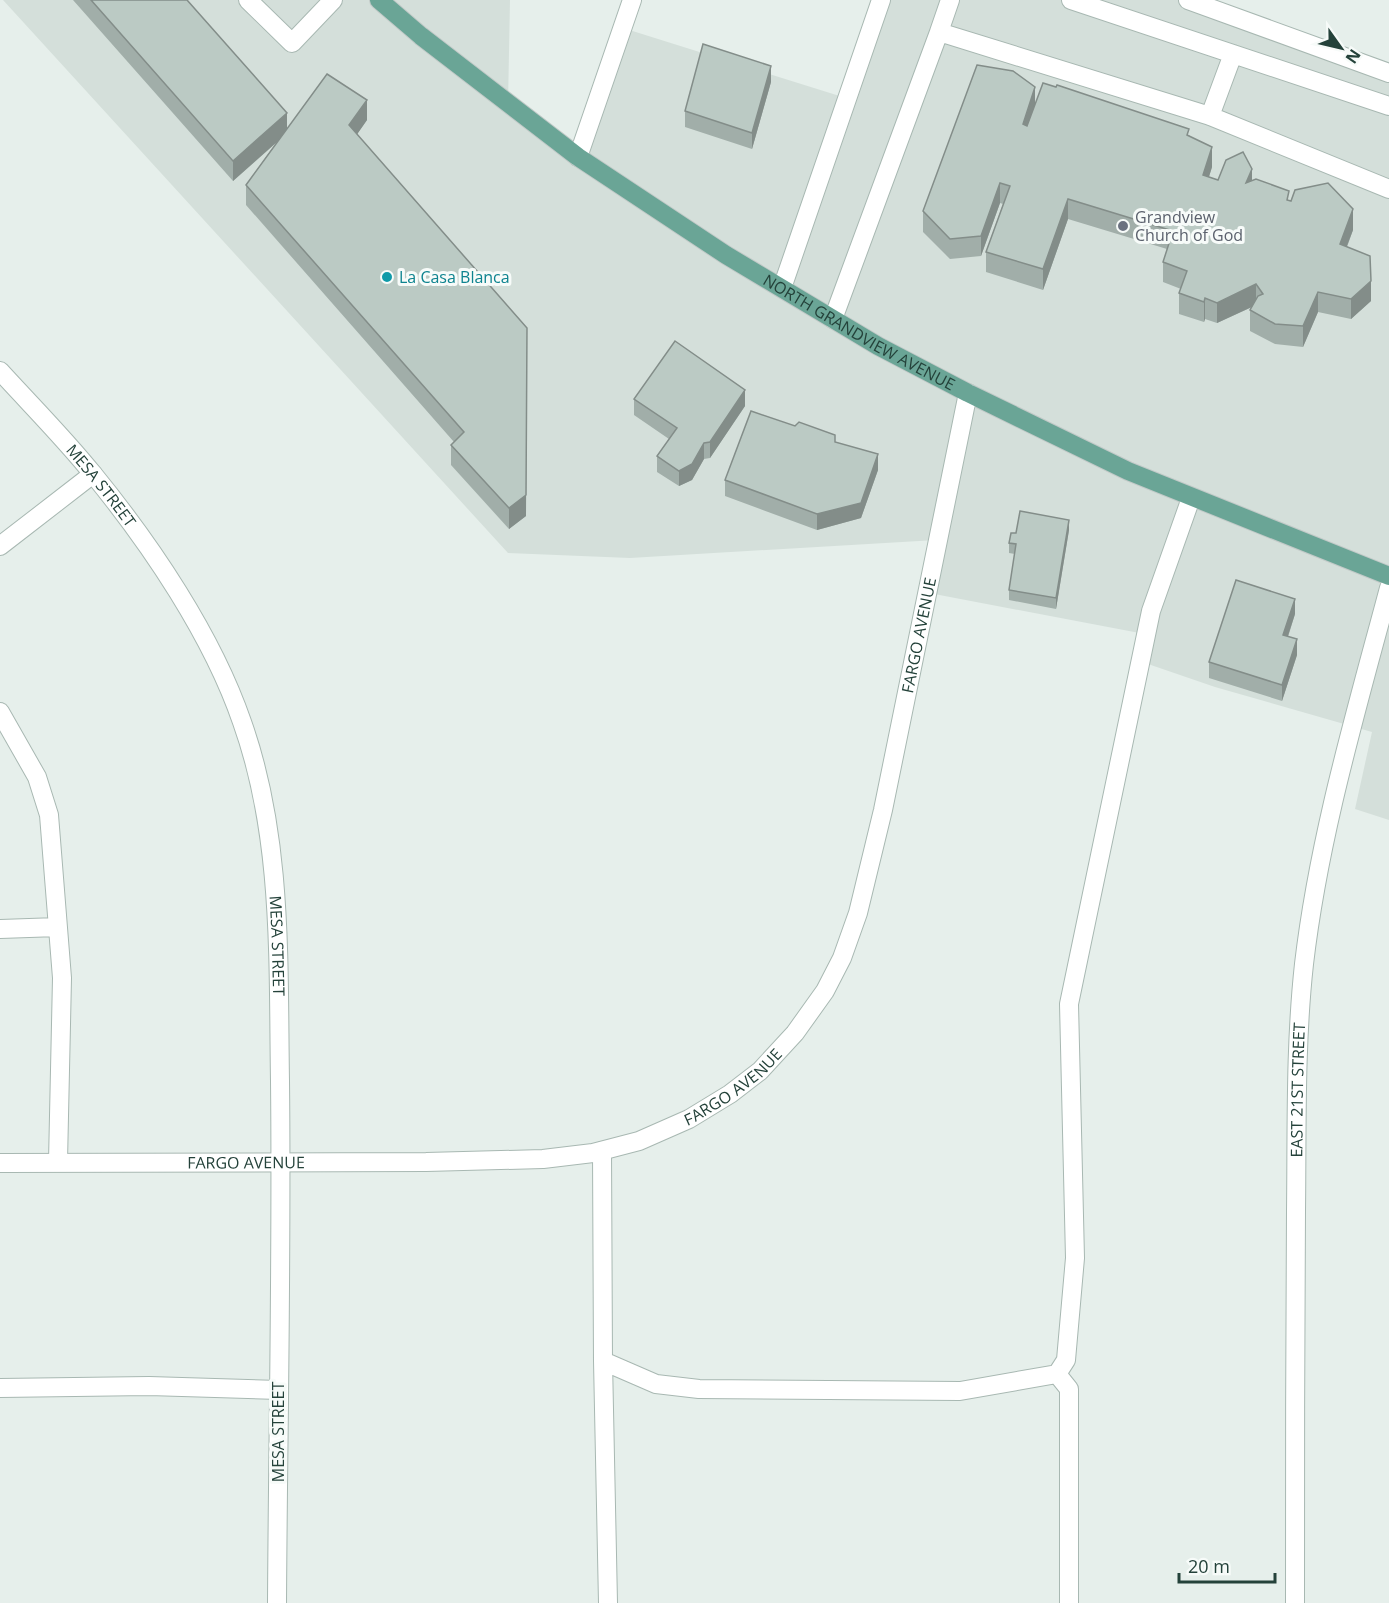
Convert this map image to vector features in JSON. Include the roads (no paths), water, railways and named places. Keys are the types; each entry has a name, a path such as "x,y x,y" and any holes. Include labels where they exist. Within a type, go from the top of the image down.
{"main road":[{"name":"NORTH GRANDVIEW AVENUE","path":"379,0 421,36 578,157 726,255 879,346 968,393 1128,471 1389,576"}],"street":[{"path":"248,0 292,43 333,0"},
{"path":"578,157 632,0"},
{"path":"782,288 881,0"},
{"path":"833,319 950,0"},
{"path":"1071,0 1389,106"},
{"path":"1188,0 1389,73"},
{"path":"939,32 1210,117 1389,189"},
{"path":"1210,117 1233,54"},
{"name":"MESA STREET","path":"0,371 93,474 167,573 213,654 242,720 260,776 270,832 278,924 280,1161 277,1603"},
{"name":"FARGO AVENUE","path":"0,1163 426,1162 543,1159 602,1151 639,1141 689,1119 760,1071 795,1033 825,992 842,958 858,913 883,810 968,393"},
{"path":"0,546 93,474"},
{"path":"603,1361 656,1384 699,1389 960,1391 1057,1374 1066,1360 1075,1258 1069,1004 1151,611 1191,498"},
{"name":"EAST 21ST STREET","path":"1295,1603 1298,1072 1304,966 1314,895 1333,800 1389,588"},
{"path":"0,712 37,777 49,815 62,978 58,1162"},
{"path":"0,929 58,927"},
{"path":"602,1151 608,1603"},
{"path":"1057,1374 1068,1389 1069,1603"},
{"path":"0,1388 149,1386 279,1390"}],"place":[{"name":"Grandview Church of God","path":"1123,226"},
{"name":"La Casa Blanca","path":"387,277"}]}
